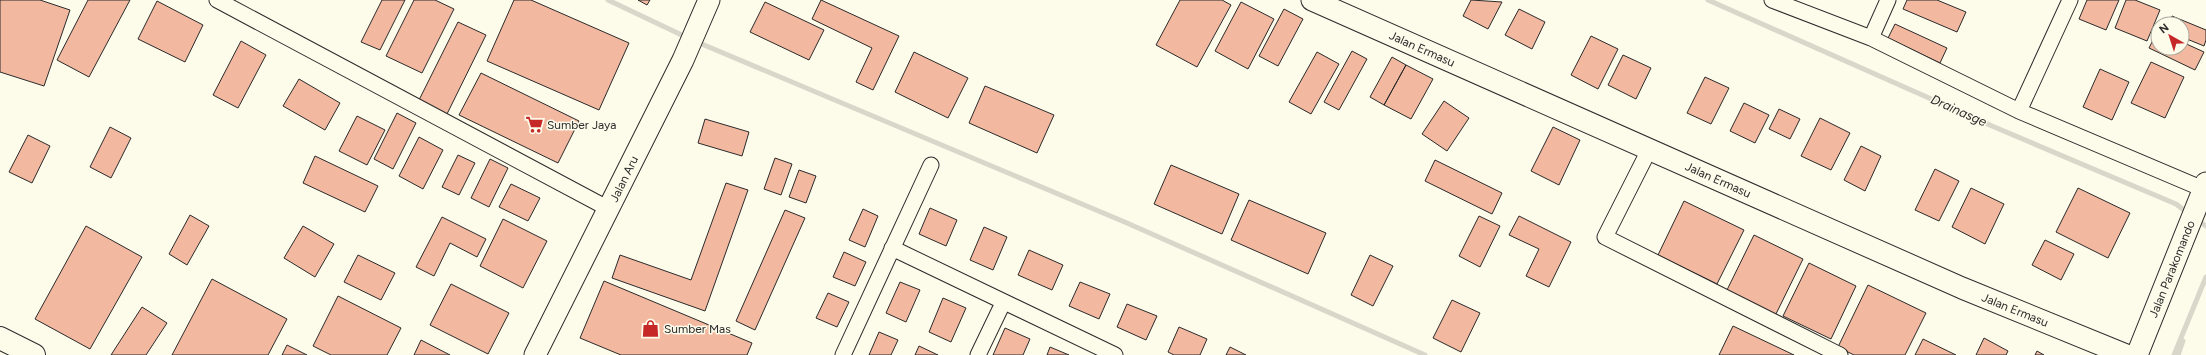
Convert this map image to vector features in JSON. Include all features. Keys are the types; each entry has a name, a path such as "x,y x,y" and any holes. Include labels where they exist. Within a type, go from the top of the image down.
{"highway":[{"path":"0,338 34,355"}],"street":[{"path":"217,0 609,209"},
{"name":"Jalan Aru","path":"535,355 683,60 708,0"},
{"name":"Jalan Ermasu","path":"1312,0 1962,288 2126,355"},
{"path":"1772,0 1870,38 2019,111 2205,186"},
{"path":"1870,38 1888,0"},
{"path":"2019,111 2070,0"},
{"path":"1649,150 1605,237 1840,355"},
{"path":"843,355 931,165"},
{"name":"Jalan Parakomando","path":"2137,355 2205,186"},
{"path":"892,248 1107,353"},
{"path":"978,355 1003,302"}],"building":[{"path":"0,0 40,0 70,10 44,86 0,72"},
{"path":"88,0 130,0 89,77 57,60"},
{"path":"382,0 405,0 380,50 361,42"},
{"path":"414,0 435,0 454,9 422,73 386,56"},
{"path":"514,0 531,0 629,43 599,110 487,61"},
{"path":"638,0 650,0 647,5"},
{"path":"821,0 899,36 873,90 856,82 872,48 812,19"},
{"path":"1180,0 1222,0 1231,5 1197,67 1156,45"},
{"path":"1471,0 1502,2 1488,29 1463,16"},
{"path":"1907,0 1937,0 1966,12 1957,32 1903,9"},
{"path":"2087,0 2119,0 2106,30 2079,19"},
{"path":"2126,0 2135,0 2160,10 2157,16 2150,16 2150,34 2147,41 2115,28"},
{"path":"157,1 203,25 185,62 138,39"},
{"path":"765,2 824,30 809,60 750,32"},
{"path":"1241,2 1274,19 1248,69 1215,51"},
{"path":"1284,9 1303,19 1278,66 1259,56"},
{"path":"1519,9 1545,22 1532,49 1505,35"},
{"path":"458,22 486,35 447,114 419,100"},
{"path":"2190,23 2206,30 2206,40 2204,46 2190,40"},
{"path":"1895,24 1947,48 1940,63 1888,38"},
{"path":"1591,36 1618,49 1598,89 1571,75"},
{"path":"241,41 266,55 238,108 213,95"},
{"path":"2190,46 2204,52 2195,70 2166,56 2190,56"},
{"path":"1352,51 1367,59 1339,110 1324,102"},
{"path":"914,52 968,78 948,118 895,92"},
{"path":"1317,52 1339,64 1311,114 1289,102"},
{"path":"1623,55 1651,68 1636,99 1608,85"},
{"path":"1392,57 1406,65 1384,105 1370,97"},
{"path":"2151,62 2184,77 2165,118 2131,103"},
{"path":"1406,65 1433,79 1411,119 1384,105"},
{"path":"2100,69 2129,82 2112,120 2083,107"},
{"path":"481,73 579,121 558,163 459,115"},
{"path":"1705,77 1729,88 1711,124 1687,113"},
{"path":"299,79 340,103 325,130 283,106"},
{"path":"985,86 1054,115 1037,153 969,123"},
{"path":"1444,101 1469,118 1447,151 1422,134"},
{"path":"1744,103 1769,115 1755,143 1730,131"},
{"path":"1779,109 1800,119 1790,139 1769,129"},
{"path":"397,113 416,123 393,169 374,159"},
{"path":"357,116 385,130 367,165 339,151"},
{"path":"1820,118 1850,133 1831,170 1801,156"},
{"path":"705,119 749,132 742,156 698,143"},
{"path":"110,127 131,138 111,178 90,167"},
{"path":"1553,127 1580,140 1559,185 1531,171"},
{"path":"28,135 50,146 32,183 9,172"},
{"path":"419,137 443,150 423,189 399,176"},
{"path":"1861,146 1881,156 1865,191 1844,180"},
{"path":"458,155 475,163 459,195 442,187"},
{"path":"315,156 378,186 365,212 303,183"},
{"path":"775,158 792,164 781,195 764,189"},
{"path":"490,159 508,168 489,207 471,198"},
{"path":"1435,160 1502,193 1492,214 1425,181"},
{"path":"1171,165 1239,194 1222,234 1154,204"},
{"path":"1935,169 1959,181 1939,221 1915,210"},
{"path":"799,170 816,176 806,203 789,197"},
{"path":"726,183 748,190 705,311 612,278 620,255 691,280"},
{"path":"511,184 540,198 528,221 499,207"},
{"path":"1971,188 2004,204 1985,244 1952,227"},
{"path":"2078,188 2130,213 2108,258 2056,232"},
{"path":"1249,200 1326,233 1308,274 1231,240"},
{"path":"1684,201 1744,230 1717,284 1658,255"},
{"path":"930,208 957,220 946,246 919,234"},
{"path":"863,209 878,216 865,247 849,240"},
{"path":"785,210 805,218 755,330 736,321"},
{"path":"190,215 209,226 187,265 169,254"},
{"path":"1479,216 1500,226 1480,267 1459,256"},
{"path":"1519,216 1571,242 1549,287 1526,276 1539,249 1509,235"},
{"path":"442,217 486,239 477,257 450,243 434,276 416,267"},
{"path":"503,219 547,241 523,288 480,266"},
{"path":"86,226 142,257 90,349 35,319"},
{"path":"303,226 334,244 315,277 284,258"},
{"path":"984,227 1007,237 993,270 970,260"},
{"path":"1754,235 1803,259 1775,316 1726,292"},
{"path":"2045,240 2074,254 2061,280 2032,265"},
{"path":"1029,250 1063,265 1052,290 1018,275"},
{"path":"844,252 866,262 855,286 833,277"},
{"path":"358,255 395,273 381,300 344,282"},
{"path":"1370,255 1393,266 1373,306 1351,295"},
{"path":"1809,263 1856,286 1831,339 1783,316"},
{"path":"212,279 287,319 268,355 172,355"},
{"path":"604,281 752,343 747,355 621,355 580,338"},
{"path":"900,282 920,290 906,322 886,313"},
{"path":"1080,282 1110,294 1099,319 1069,306"},
{"path":"451,284 509,313 488,354 430,325"},
{"path":"1868,285 1926,313 1905,355 1854,355 1838,347"},
{"path":"828,293 849,302 837,327 816,318"},
{"path":"338,296 401,328 387,355 331,355 313,346"},
{"path":"943,298 966,308 951,342 929,332"},
{"path":"1452,300 1480,313 1461,352 1433,338"},
{"path":"1127,304 1157,316 1146,340 1117,327"},
{"path":"142,307 167,323 146,355 111,355"},
{"path":"1733,326 1794,355 1719,355"},
{"path":"1179,327 1207,339 1200,355 1174,355 1168,352"},
{"path":"1005,328 1030,339 1023,355 993,355"},
{"path":"879,332 898,340 891,355 869,355"},
{"path":"1984,338 2008,351 2006,355 1976,355"},
{"path":"1923,339 1956,355 1915,355"},
{"path":"421,340 450,355 414,355"},
{"path":"287,345 307,355 282,355"},
{"path":"919,346 938,355 915,355"},
{"path":"1050,347 1069,355 1047,355"},
{"path":"1230,347 1246,355 1226,355"},
{"path":"2037,351 2044,355 2035,355"}],"waterway":[{"path":"608,0 688,38"},
{"name":"Drainasge","path":"1708,0 1992,126 2176,204 2189,214"},
{"path":"697,42 1127,223 1425,355"},
{"name":"Drainasge","path":"2197,220 2206,226"},
{"name":"Drainasge","path":"2174,355 2206,277"},
{"name":"Drainasge","path":"2178,355 2183,341"}],"place":[{"name":"Sumber Jaya","path":"534,125"},
{"name":"Sumber Mas","path":"651,329"}]}
